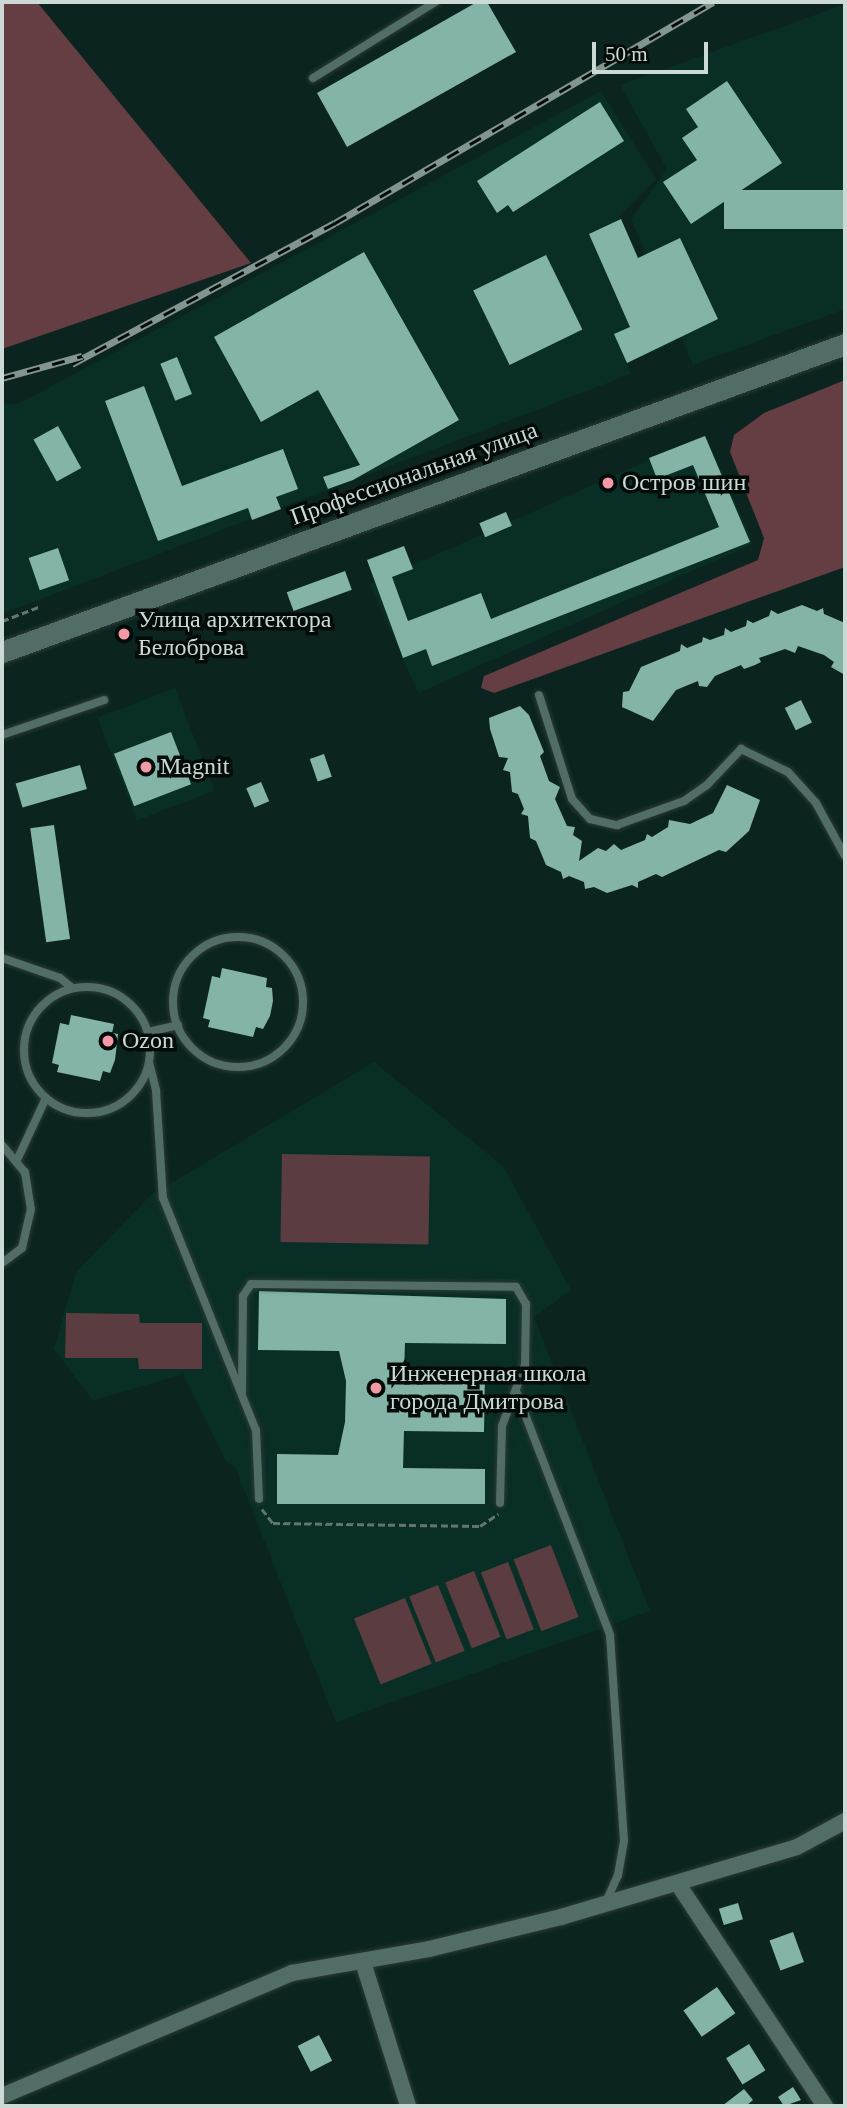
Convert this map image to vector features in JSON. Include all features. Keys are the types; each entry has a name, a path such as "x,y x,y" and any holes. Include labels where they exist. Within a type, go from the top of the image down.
{"main road":[{"name":"Профессиональная улица","path":"2,652 845,344"}],"street":[{"path":"2,2096 292,1973 363,1962 604,1905 797,1847 845,1821"},
{"path":"678,1884 825,2106"},
{"path":"363,1962 408,2106"}],"lane":[{"path":"313,78 435,2"},
{"path":"539,695 572,799 590,820 617,825 684,801 707,785 741,749 788,772 816,803 845,856"},
{"path":"2,735 104,700"},
{"path":"245,936 273,946 296,970 304,1005 299,1028 287,1046 268,1060 234,1067 204,1058 183,1038 178,1025 173,1000 177,977 192,955 219,939 245,936"},
{"path":"2,958 60,978 71,988"},
{"path":"149,1062 139,1086 125,1101 104,1111 78,1113 46,1098 27,1073 23,1045 32,1016 49,998 71,988 93,986 122,996 137,1010 148,1031 149,1062 156,1091 163,1198 242,1392 258,1439 259,1499"},
{"path":"148,1031 178,1025"},
{"path":"18,1158 46,1098"},
{"path":"2,1145 18,1158 25,1172 31,1209 28,1233 22,1248 2,1263"},
{"path":"242,1392 243,1296 248,1286 256,1283 516,1287 526,1304 525,1365 501,1434 500,1503"},
{"path":"516,1391 610,1635 624,1841 618,1875 604,1905"}],"path":[{"path":"2,621 39,607"},
{"path":"259,1499 263,1513 273,1523 480,1525 496,1518 500,1503"}],"shaded area":[{"path":"2,2 37,2 251,263 2,349"},
{"path":"845,4 845,309 693,365 631,219 667,169 620,85"},
{"path":"601,91 656,179 619,216 675,342 627,363 631,374 2,614 2,405 20,403"},
{"path":"845,380 845,567 494,693 481,688 484,676 758,560 764,538 730,452 734,435 764,413"},
{"path":"705,435 753,544 418,693 370,584"},
{"path":"175,688 214,791 137,820 98,718"},
{"name":"Инженерная школа города Дмитрова","path":"374,1062 503,1166 571,1290 534,1317 650,1611 336,1722 235,1467 226,1461 183,1374 93,1401 54,1349 76,1272 150,1196"},
{"path":"282,1154 430,1157 428,1245 280,1242"},
{"path":"66,1313 139,1314 140,1323 202,1323 202,1369 139,1369 138,1358 65,1358"},
{"path":"551,1545 579,1617 541,1631 514,1559"},
{"path":"508,1562 534,1629 507,1640 481,1572"},
{"path":"474,1571 501,1637 472,1648 445,1583"},
{"path":"438,1585 465,1651 436,1662 409,1597"},
{"path":"405,1598 432,1664 381,1684 354,1619"}],"building":[{"path":"477,2 487,2 516,52 347,147 317,93"},
{"path":"727,81 782,163 691,224 663,182 697,160 682,138 698,127 686,109"},
{"path":"600,102 624,141 513,212 508,205 497,213 477,181"},
{"path":"724,190 845,190 845,229 724,229"},
{"path":"621,219 638,258 680,238 718,319 627,363 614,334 630,327 589,234"},
{"path":"364,252 459,420 353,480 328,489 323,477 360,465 318,390 261,422 214,337"},
{"path":"546,255 582,330 510,365 473,291"},
{"path":"177,357 192,394 175,401 160,364"},
{"path":"144,386 182,486 283,449 298,489 276,497 281,509 252,520 248,508 158,541 105,401"},
{"path":"58,426 81,468 57,482 34,440"},
{"path":"705,436 750,542 432,666 426,649 403,658 367,560 404,546 413,569 392,577 408,621 481,593 491,619 719,527 693,465 657,479 649,458"},
{"path":"506,512 512,526 485,537 479,523"},
{"path":"58,548 69,580 40,590 29,558"},
{"path":"345,571 352,590 294,611 287,592"},
{"path":"802,605 817,611 823,608 824,614 845,623 845,675 831,667 834,662 824,655 798,646 795,653 785,649 759,658 761,662 755,665 744,669 741,665 715,676 707,687 699,686 698,681 676,690 653,721 622,707 623,692 629,691 641,667 680,651 681,644 687,648 702,642 703,637 710,640 724,635 725,628 731,632 746,626 747,620 753,623 769,616 771,610 778,614"},
{"path":"801,700 812,722 796,730 785,708"},
{"path":"520,706 529,715 544,752 540,756 549,781 560,787 555,799 567,826 575,827 573,835 582,841 579,861 598,848 606,851 614,844 621,850 645,840 647,834 652,837 668,827 669,820 690,824 713,813 727,785 760,800 749,831 726,852 719,850 662,877 656,874 638,882 638,888 632,885 607,893 594,887 585,889 584,882 569,876 563,879 561,872 546,865 536,841 530,838 528,816 521,814 524,809 518,794 512,792 510,772 503,770 508,758 499,757 490,729 489,718"},
{"path":"171,732 191,784 134,806 114,754"},
{"path":"324,754 332,777 318,782 310,759"},
{"path":"80,765 87,789 22,807 16,783"},
{"path":"261,782 269,801 254,808 246,788"},
{"path":"54,825 70,939 46,942 30,828"},
{"path":"222,968 267,978 266,987 272,988 270,1016 263,1029 256,1027 253,1037 208,1027 210,1020 203,1018 212,976 220,978"},
{"path":"71,1015 114,1024 112,1033 118,1034 115,1060 110,1073 103,1071 100,1081 57,1072 59,1065 52,1063 60,1023 69,1025"},
{"path":"259,1291 506,1299 506,1344 405,1343 404,1372 485,1373 484,1432 404,1431 403,1468 485,1469 485,1504 277,1504 277,1454 338,1455 345,1422 346,1381 339,1351 258,1350"},
{"path":"738,1903 743,1919 724,1925 719,1909"},
{"path":"793,1932 804,1962 780,1971 770,1941"},
{"path":"717,1987 735,2013 702,2037 683,2011"},
{"path":"319,2035 332,2061 311,2072 298,2046"},
{"path":"749,2044 765,2070 743,2085 726,2058"},
{"path":"793,2087 801,2100 784,2106 778,2097"},
{"path":"744,2089 753,2100 746,2106 722,2106"}],"railway":[{"path":"72,364 335,223 713,2"},
{"path":"2,378 82,356"}],"place":[{"name":"Остров шин","path":"608,483"},
{"name":"Улица архитектора Белоброва","path":"124,634"},
{"name":"Magnit","path":"146,767"},
{"name":"Ozon","path":"108,1041"},
{"name":"Инженерная школа города Дмитрова","path":"376,1388"}]}
